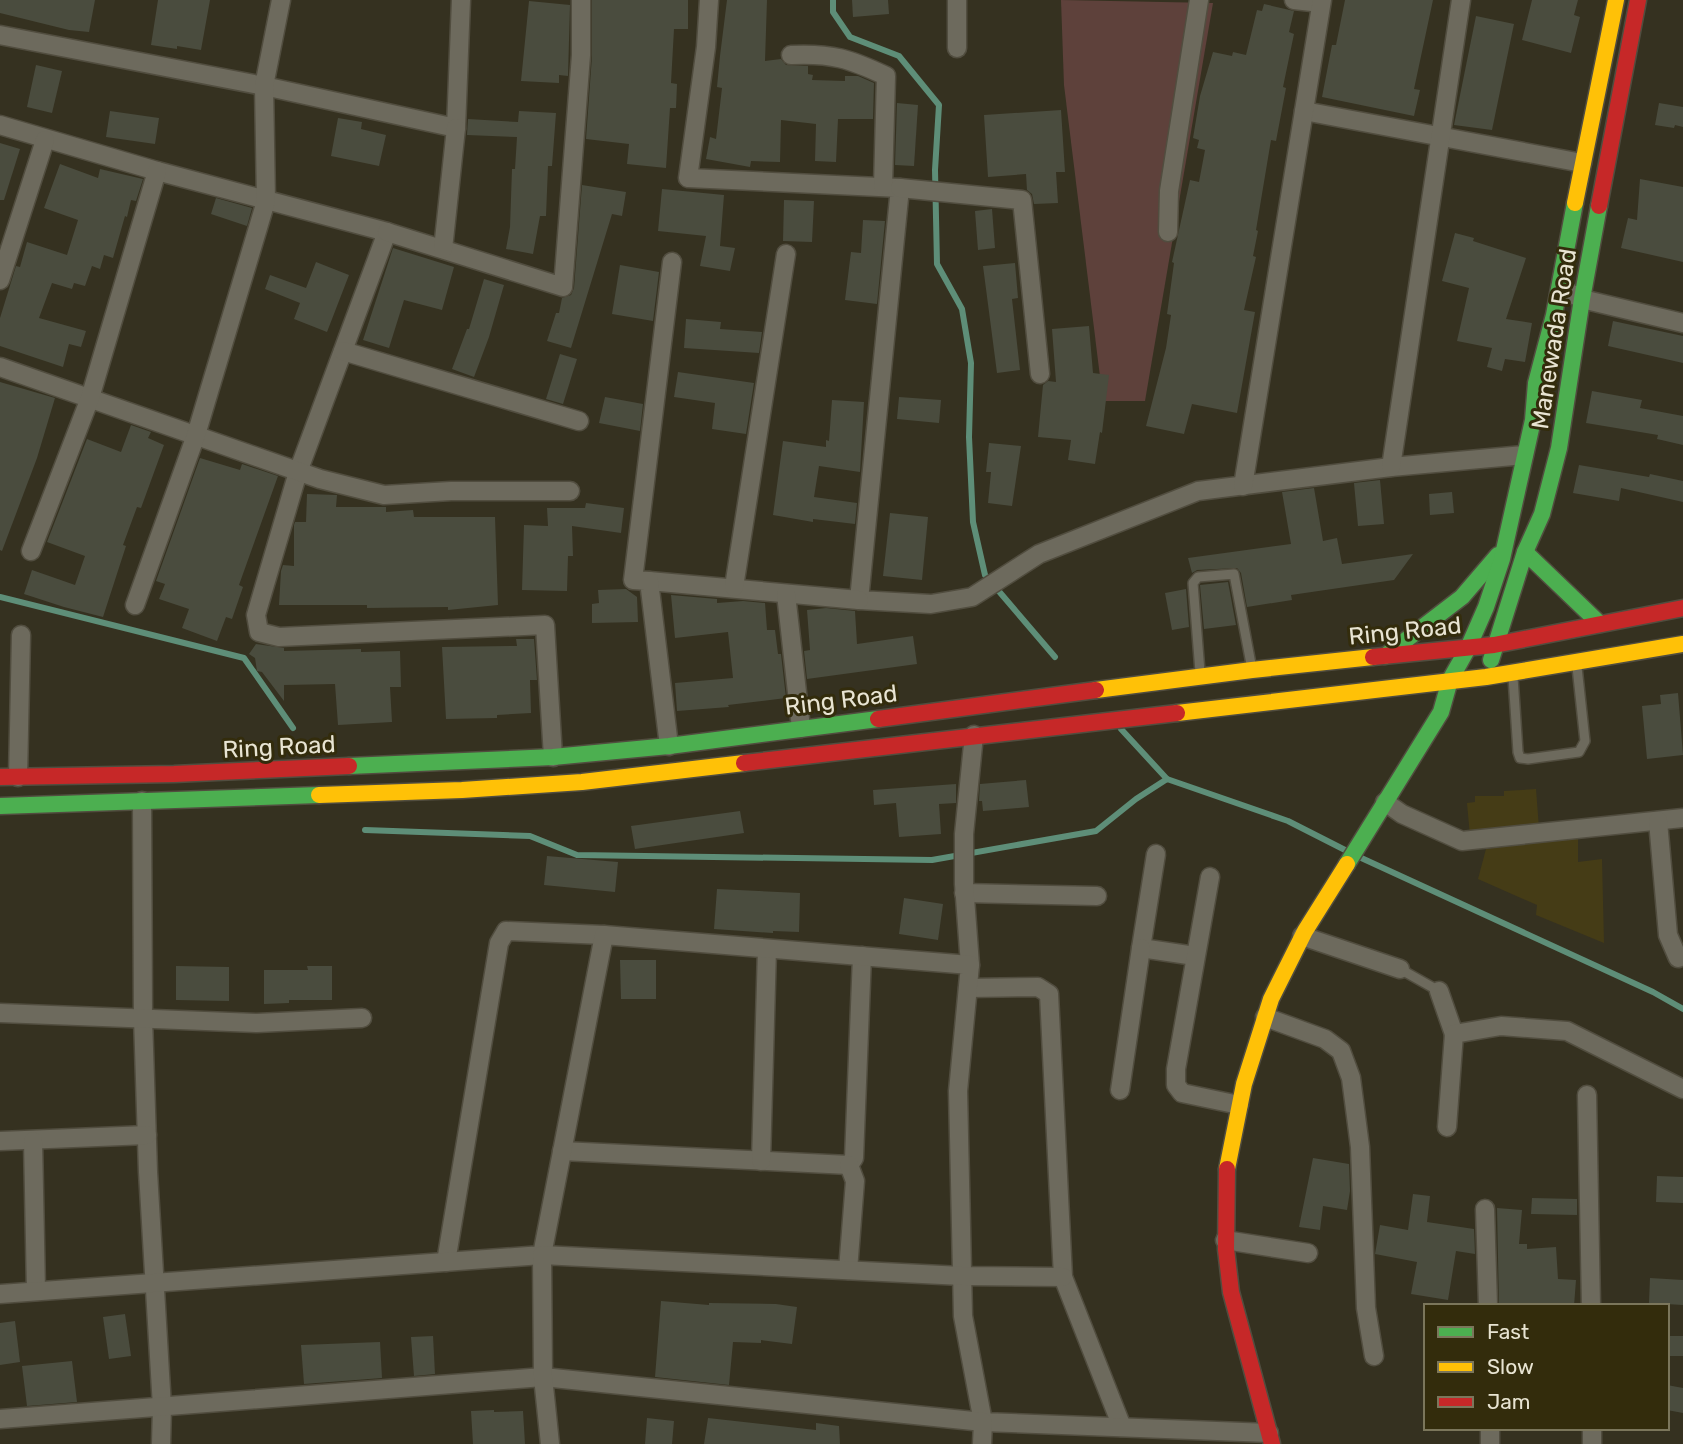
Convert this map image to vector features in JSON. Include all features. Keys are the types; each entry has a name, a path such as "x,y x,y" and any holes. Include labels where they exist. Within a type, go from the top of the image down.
{"main road":[{"path":"1271,1438 1231,1292 1225,1240 1227,1161 1239,1105 1271,999 1302,936 1441,712 1450,680 1486,607 1505,547 1533,420 1536,383 1554,315 1616,0"},
{"name":"Manewada Road","path":"1486,677 1525,552 1542,514 1559,448 1582,299 1638,0"},
{"path":"1385,656 1462,597 1505,547"},
{"path":"1525,552 1600,624"},
{"name":"Ring Road","path":"0,806 461,790 582,782 1486,677 1512,657 1600,624 1682,604"},
{"name":"Ring Road","path":"9,777 101,776 553,757 669,746 1252,670 1494,645 1512,657 1577,662 1683,644"},
{"path":"1441,712 1486,677"},
{"path":"101,776 101,803"}],"street":[{"path":"135,605 196,435 266,201 264,86 281,0"},
{"path":"443,249 456,128 461,0"},
{"path":"0,125 157,171 387,232 563,287 581,55 582,0"},
{"path":"709,0 706,47 688,178 892,187 1022,200 1040,374"},
{"path":"957,0 957,48"},
{"path":"1168,232 1169,191 1199,0"},
{"path":"1243,486 1322,1 1294,0"},
{"path":"1391,467 1461,0"},
{"path":"0,35 264,86 456,128"},
{"path":"791,55 822,53 857,62 886,76 892,187 859,600"},
{"path":"1304,111 1582,163"},
{"path":"0,280 45,140"},
{"path":"31,551 90,398 157,171"},
{"path":"387,232 298,472 256,615 259,632 279,637 545,625 553,757"},
{"path":"734,587 786,254"},
{"path":"672,262 633,580 859,600 938,604 972,597 1039,554 1198,491 1391,467 1524,455"},
{"path":"1558,287 1582,299 1683,323"},
{"path":"343,351 579,421"},
{"path":"0,367 298,472 384,495 451,491 570,491"},
{"path":"649,581 669,746"},
{"path":"786,594 801,728"},
{"path":"9,777 21,635"},
{"path":"974,735 964,834 964,888 970,965 958,1091 963,1317 983,1422 982,1444"},
{"path":"142,801 143,1018 162,1407 161,1444"},
{"path":"1385,802 1402,814 1462,841 1683,818"},
{"path":"1658,821 1668,934 1678,958"},
{"path":"1120,1090 1156,854"},
{"path":"1210,877 1176,1069 1176,1085 1182,1093 1239,1105"},
{"path":"964,888 1097,896"},
{"path":"446,1262 499,943 506,931 604,935 970,965"},
{"path":"550,1444 543,1377 542,1255 604,935"},
{"path":"1302,936 1400,970"},
{"path":"761,1161 767,948"},
{"path":"1141,948 1195,956"},
{"path":"849,1165 855,1158 862,956"},
{"path":"968,988 1038,987 1049,994 1063,1276 1122,1427"},
{"path":"1439,991 1454,1034 1447,1127"},
{"path":"0,1013 257,1023 362,1018"},
{"path":"1265,1017 1325,1039 1341,1051 1348,1070 1360,1147 1366,1308 1374,1356"},
{"path":"1454,1034 1501,1026 1567,1031 1683,1089"},
{"path":"1587,1095 1591,1304"},
{"path":"0,1141 33,1142 147,1135"},
{"path":"33,1142 36,1291"},
{"path":"562,1151 849,1165"},
{"path":"848,1270 855,1181 849,1165"},
{"path":"1485,1209 1488,1304"},
{"path":"1225,1240 1308,1253"},
{"path":"0,1294 542,1255 962,1276 1063,1276"},
{"path":"0,1419 543,1377 983,1422 1122,1427 1156,1436 1271,1438"}],"lane":[{"path":"1200,677 1193,583 1198,578 1230,573 1236,578 1252,670"},
{"path":"1512,657 1518,752 1520,758 1528,759 1579,752 1585,741 1577,662"},
{"path":"1400,970 1439,991"}],"shaded area":[{"path":"1061,0 1213,3 1145,401 1103,401 1064,85"},
{"path":"1536,789 1539,828 1470,836 1467,803 1475,802 1475,796 1504,796 1504,791"},
{"path":"1578,838 1578,862 1602,859 1604,943 1536,915 1537,905 1478,879 1486,849"}],"building":[{"path":"0,0 95,0 89,32 69,30 0,13"},
{"path":"158,0 210,0 201,50 151,45"},
{"path":"592,0 688,0 688,29 674,29 671,83 677,84 676,108 670,108 666,168 627,164 629,144 586,139 592,56"},
{"path":"727,0 767,0 765,61 781,59 786,65 808,66 808,74 813,75 812,80 845,81 845,76 858,76 874,83 873,119 838,119 836,162 815,161 816,124 781,120 780,162 751,161 750,167 706,159 710,137 716,139 722,88 717,87"},
{"path":"852,0 888,0 889,14 853,17"},
{"path":"1345,0 1433,0 1414,89 1420,90 1414,116 1322,97 1332,45 1336,45"},
{"path":"1532,0 1578,0 1574,15 1580,17 1571,53 1522,40"},
{"path":"529,1 570,5 568,76 559,75 559,83 521,81"},
{"path":"1264,4 1294,11 1289,32 1294,34 1276,141 1271,140 1256,230 1258,231 1253,256 1256,257 1244,310 1255,312 1237,413 1192,404 1184,434 1146,426 1166,348 1171,315 1167,314 1172,262 1190,180 1199,182 1205,150 1197,148 1199,140 1193,138 1200,96 1213,52 1232,56 1233,52 1246,55 1257,10 1262,11"},
{"path":"1476,16 1514,24 1492,130 1454,125"},
{"path":"36,65 62,71 52,113 27,107"},
{"path":"897,103 918,105 914,166 895,165"},
{"path":"1659,103 1683,107 1683,127 1655,125"},
{"path":"1061,110 1065,172 1056,172 1058,203 1034,204 1032,194 1027,190 1026,174 988,177 984,115"},
{"path":"110,111 159,118 155,144 106,137"},
{"path":"519,111 556,113 552,166 548,166 546,216 540,216 533,254 506,249 517,137 467,135 468,119 518,122"},
{"path":"338,118 362,122 361,129 386,135 379,166 331,156"},
{"path":"0,143 20,149 4,200 0,200"},
{"path":"60,164 98,178 100,169 143,179 136,201 131,200 113,258 104,255 100,269 92,266 85,286 74,283 72,289 52,283 39,318 86,331 81,347 69,344 63,367 0,346 0,318 16,266 20,267 27,242 67,255 78,220 44,208"},
{"path":"1640,179 1683,187 1683,262 1621,248 1628,218 1637,220"},
{"path":"582,185 626,192 622,216 612,214 571,348 547,341 556,313 559,313 562,298 571,295 574,288"},
{"path":"662,189 724,195 720,246 735,248 730,271 700,266 706,236 658,231"},
{"path":"216,198 252,208 247,226 211,214"},
{"path":"784,200 814,201 812,242 783,241"},
{"path":"992,209 995,248 978,250 975,211"},
{"path":"863,220 885,221 877,304 845,300 851,252 861,253"},
{"path":"1455,233 1526,258 1506,319 1532,323 1525,362 1505,359 1502,371 1487,367 1492,348 1457,341 1469,288 1442,281"},
{"path":"393,248 454,267 442,310 404,300 389,348 363,340"},
{"path":"316,262 349,275 327,332 294,319 300,303 265,289 270,275 306,288"},
{"path":"1015,263 1018,298 1012,299 1020,370 997,373 983,266"},
{"path":"620,265 659,272 653,321 612,314"},
{"path":"484,279 504,285 474,377 452,369 469,329"},
{"path":"686,319 721,322 720,329 762,332 759,353 684,348"},
{"path":"1613,321 1683,336 1683,363 1608,346"},
{"path":"1089,326 1093,373 1109,375 1095,464 1068,460 1071,440 1038,437 1043,385 1048,381 1056,382 1052,329"},
{"path":"560,354 577,359 563,404 546,399"},
{"path":"678,372 754,383 746,434 712,429 715,403 674,397"},
{"path":"0,382 55,398 37,458 2,551 0,550"},
{"path":"1592,391 1642,400 1640,408 1683,416 1683,445 1657,439 1658,435 1586,423"},
{"path":"605,397 643,404 640,431 599,423"},
{"path":"899,397 941,400 939,423 897,419"},
{"path":"832,400 864,402 860,472 819,466 814,497 857,503 855,524 813,519 813,522 773,515 783,441 826,447 826,440 829,441"},
{"path":"131,425 151,432 148,438 164,445 141,508 137,507 123,545 126,546 103,617 24,594 32,570 75,585 85,556 47,542 87,439 121,452"},
{"path":"989,443 1021,446 1012,506 988,503 991,472 986,472"},
{"path":"200,458 240,470 242,464 278,476 239,585 243,587 232,619 226,617 217,641 182,628 189,609 159,599 165,584 156,581"},
{"path":"1579,465 1683,481 1683,502 1621,488 1619,501 1573,493"},
{"path":"1380,480 1384,524 1358,526 1354,483"},
{"path":"1314,488 1323,541 1337,538 1342,564 1413,554 1394,580 1291,595 1292,600 1247,607 1241,573 1237,568 1197,570 1192,573 1188,558 1291,544 1282,492"},
{"path":"1452,492 1454,513 1430,515 1429,494"},
{"path":"307,494 337,495 336,507 386,507 386,512 413,510 414,517 495,517 498,605 448,610 448,607 279,605 281,571 283,565 294,566 294,525 295,522 306,522"},
{"path":"586,503 624,508 621,533 572,526 573,556 568,556 567,591 522,590 524,525 548,526 547,508 585,508"},
{"path":"890,513 928,517 922,580 883,576"},
{"path":"1228,582 1236,625 1204,629 1200,585"},
{"path":"626,589 637,597 638,622 592,623 592,604 599,603 598,590"},
{"path":"1186,589 1189,627 1172,630 1165,593"},
{"path":"671,595 717,599 717,603 765,603 767,630 775,630 778,654 781,654 786,698 728,705 729,707 677,711 675,683 733,678 728,632 675,638"},
{"path":"826,608 855,611 857,644 913,636 917,664 807,679 804,651 810,650 807,610"},
{"path":"516,639 534,639 537,680 530,680 531,713 497,715 497,718 446,719 442,647 517,646"},
{"path":"256,644 284,648 284,651 400,651 401,687 390,687 392,722 338,725 335,684 284,685 284,701 262,672 257,671 255,658 249,654"},
{"path":"1678,693 1683,755 1647,759 1642,706 1661,704 1660,695"},
{"path":"1026,780 1029,807 983,811 982,801 979,801 980,784"},
{"path":"956,784 956,803 939,804 941,834 899,837 896,803 874,805 873,790"},
{"path":"740,811 744,833 635,849 631,826"},
{"path":"547,856 618,862 615,892 544,885"},
{"path":"717,889 800,893 799,932 714,929"},
{"path":"904,898 943,904 938,940 899,934"},
{"path":"620,960 656,960 656,999 621,999"},
{"path":"176,966 229,967 229,1001 176,1000"},
{"path":"307,966 332,966 332,1000 289,1000 289,1003 264,1004 264,970 308,970"},
{"path":"1313,1158 1349,1164 1350,1191 1347,1210 1323,1206 1320,1230 1299,1227"},
{"path":"1657,1176 1683,1177 1683,1203 1656,1202"},
{"path":"1413,1194 1430,1196 1427,1222 1474,1229 1475,1254 1456,1251 1448,1300 1411,1294 1417,1262 1375,1254 1380,1225 1408,1230"},
{"path":"1532,1198 1577,1199 1577,1215 1531,1214"},
{"path":"1497,1208 1522,1210 1519,1244 1527,1244 1527,1249 1556,1247 1558,1279 1576,1280 1574,1304 1499,1304"},
{"path":"1650,1278 1683,1280 1683,1305 1649,1303"},
{"path":"661,1301 797,1307 792,1344 761,1340 761,1343 733,1342 729,1385 655,1377"},
{"path":"125,1314 131,1356 109,1359 103,1317"},
{"path":"15,1321 20,1362 0,1365 0,1323"},
{"path":"433,1336 435,1374 414,1376 411,1337"},
{"path":"1669,1336 1683,1336 1683,1356 1669,1356"},
{"path":"380,1342 382,1378 304,1384 301,1345"},
{"path":"72,1361 77,1402 27,1406 22,1366"},
{"path":"1669,1385 1683,1388 1683,1413 1669,1410"},
{"path":"471,1411 523,1411 525,1444 473,1444"},
{"path":"647,1418 674,1421 672,1444 645,1444"},
{"path":"708,1418 816,1430 816,1423 839,1426 840,1444 704,1444"}],"waterway":[{"path":"833,0 833,12 850,37 899,56 939,105 935,170 937,264 962,309 971,363 969,437 973,522 985,575 1055,657"},
{"path":"0,597 244,658 293,728"},
{"path":"1121,729 1167,779"},
{"path":"365,830 530,836 577,855 932,860 1096,831 1136,799 1167,779 1288,821 1347,851"},
{"path":"1357,856 1653,992 1683,1009"}],"traffic: fast":[{"path":"1347,864 1441,712 1450,680 1486,607 1502,559 1533,420 1536,383 1554,315 1575,203"},
{"path":"1491,660 1525,552 1542,514 1559,448 1599,206"},
{"path":"1525,552 1600,624"},
{"path":"1385,656 1462,597 1498,555"},
{"path":"349,766 553,757 669,746 878,719"},
{"path":"0,806 319,795"}],"traffic: slow":[{"path":"1575,203 1616,0"},
{"path":"1177,713 1486,677 1683,644"},
{"path":"1096,690 1373,657"},
{"path":"319,795 582,782 744,763"},
{"path":"1227,1169 1244,1084 1271,999 1305,931 1347,864"}],"traffic: jam":[{"path":"1599,206 1638,0"},
{"path":"1373,657 1494,645 1683,608"},
{"path":"878,719 1096,690"},
{"path":"744,763 1177,713"},
{"path":"0,777 174,774 349,766"},
{"path":"1227,1169 1226,1249 1231,1292 1272,1444"}]}
